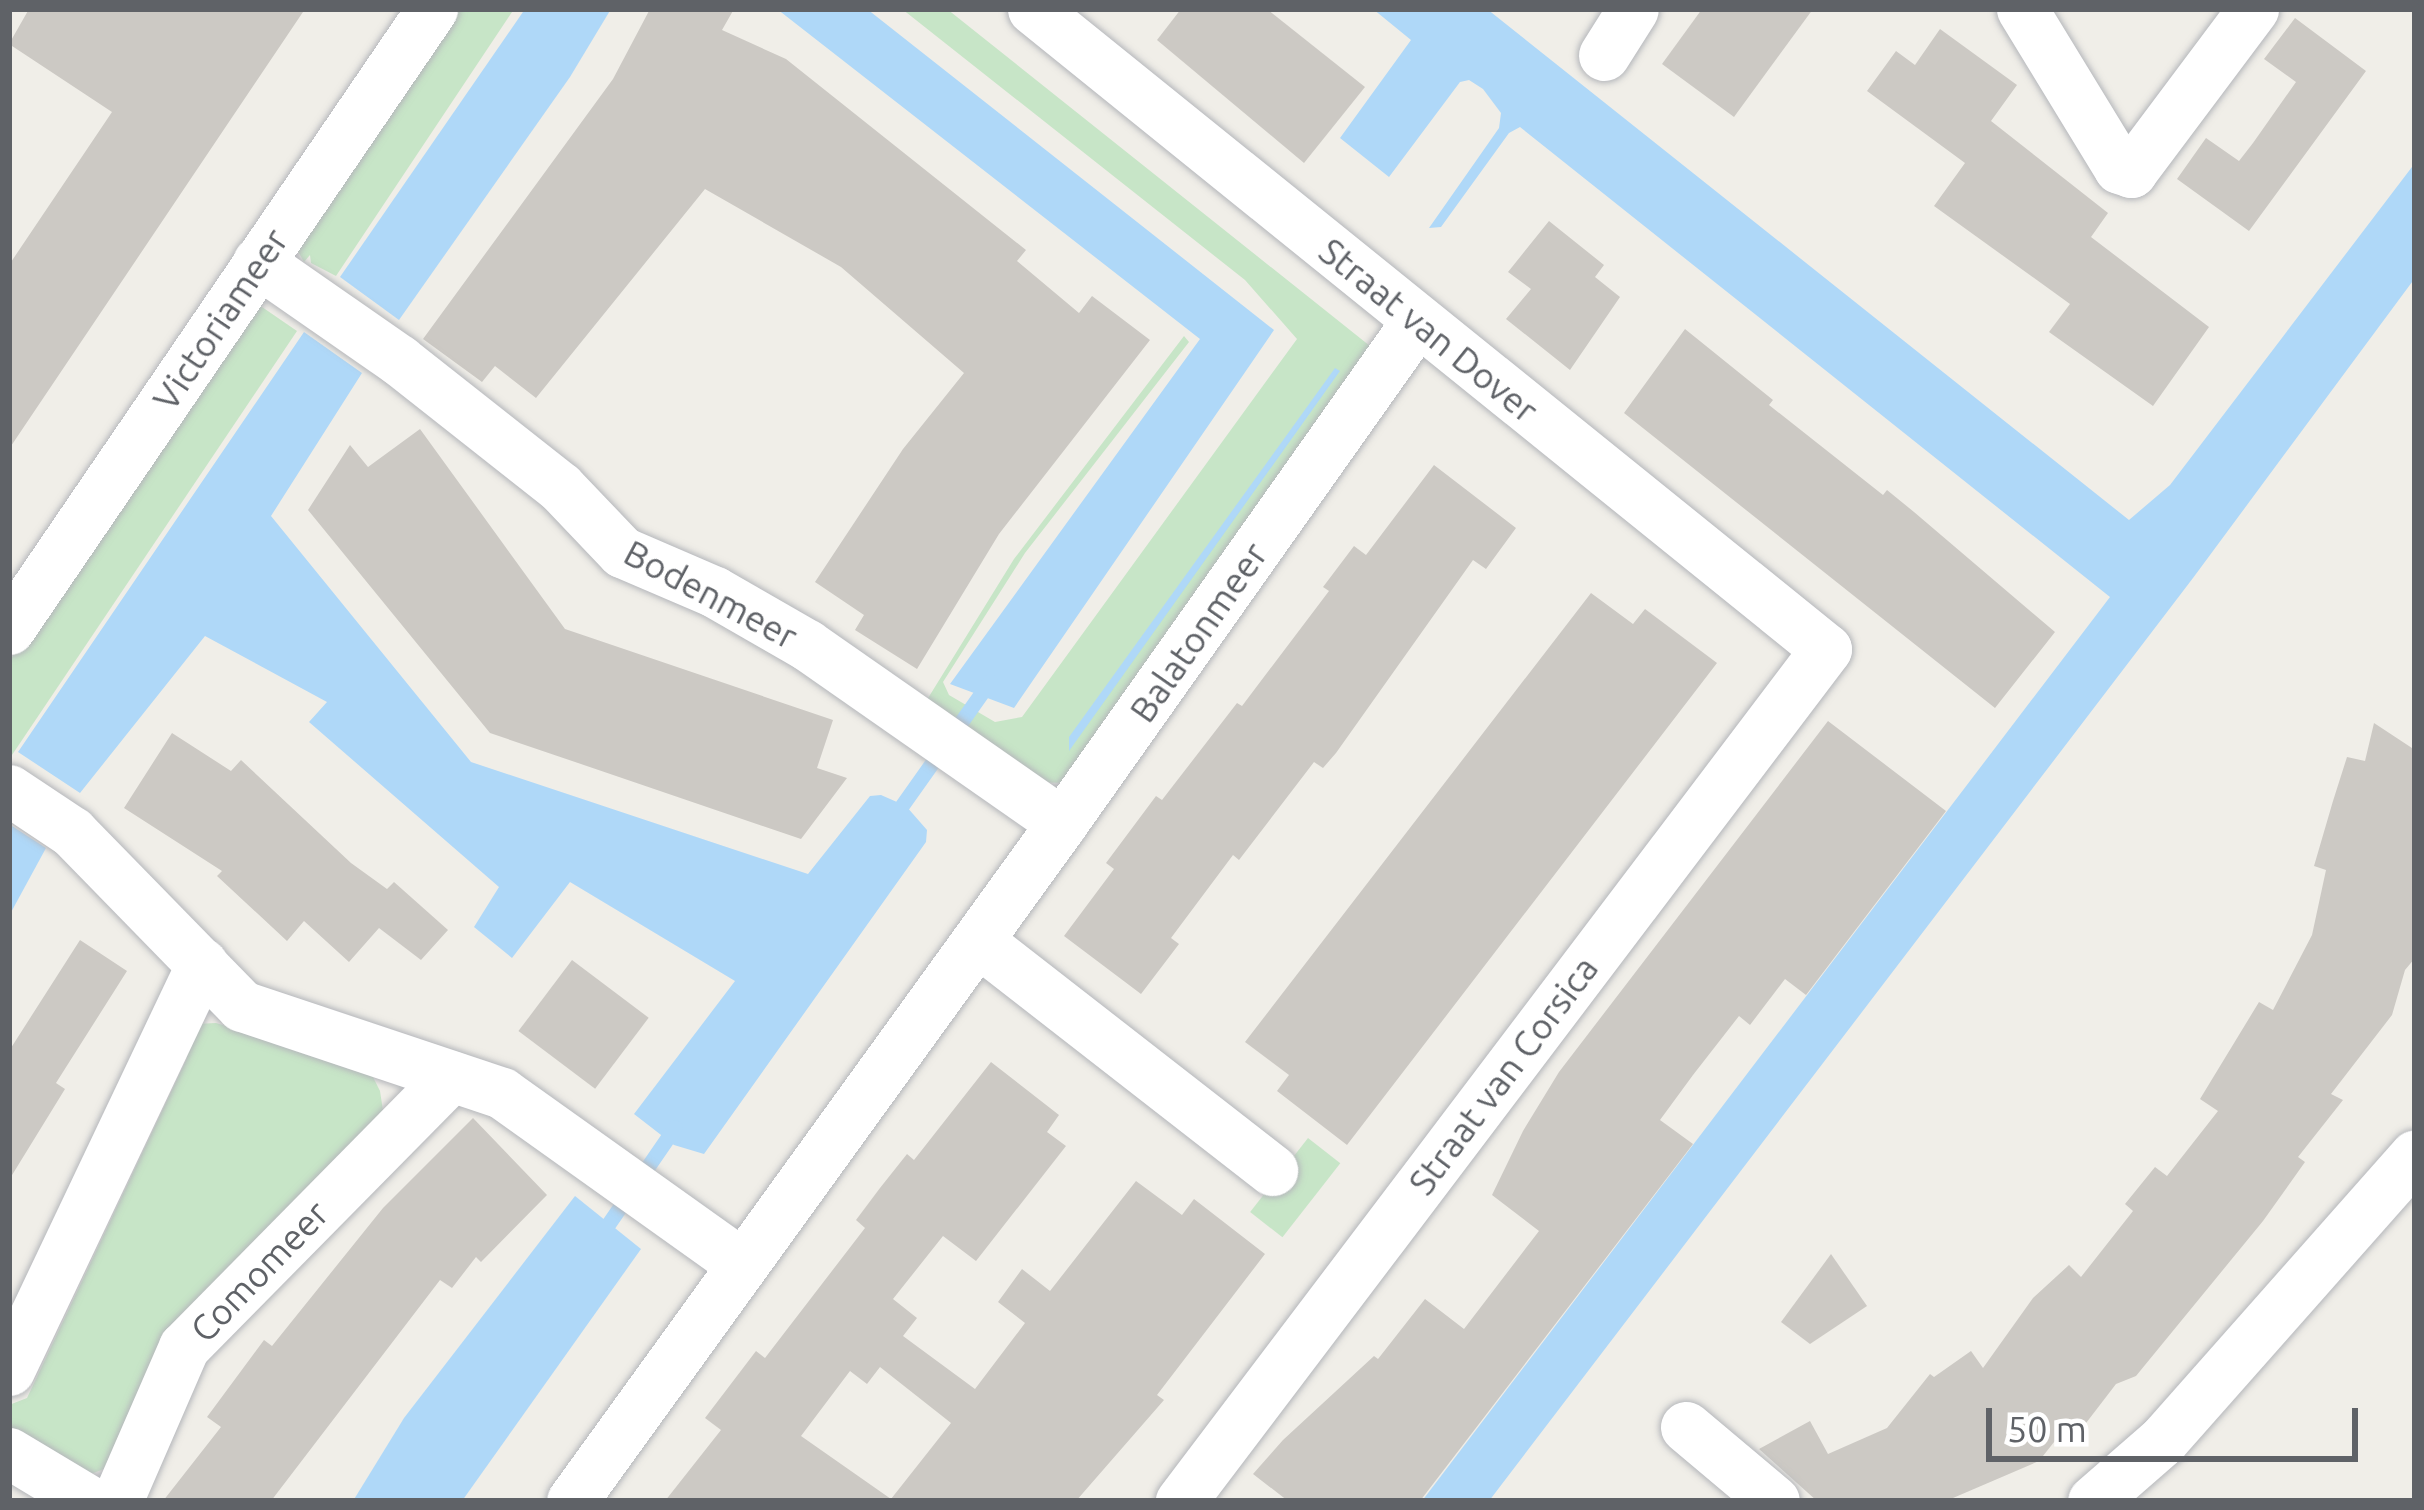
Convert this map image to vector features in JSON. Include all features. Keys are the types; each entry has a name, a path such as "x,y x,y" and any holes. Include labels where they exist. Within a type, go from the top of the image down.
{"street":[{"name":"Victoriameer","path":"9,629 274,274 432,9"},
{"name":"Straat van Dover","path":"1033,9 1826,649"},
{"path":"1604,55 1633,9"},
{"path":"2022,9 2119,168 2131,172 2252,9"},
{"name":"Bodenmeer","path":"274,274 384,350 560,487 622,552 715,592 925,722 1063,824"},
{"name":"Balatonmeer","path":"572,1501 1063,824 1417,321"},
{"name":"Straat van Corsica","path":"1180,1501 1826,649"},
{"path":"9,790 72,832 242,1006 502,1093 742,1264"},
{"path":"978,941 1272,1170"},
{"path":"9,1370 202,964"},
{"name":"Comomeer","path":"117,1501 184,1348 451,1076"},
{"path":"2093,1501 2163,1440 2406,1165 2415,1126"},
{"path":"1686,1426 1774,1501"},
{"path":"9,1454 89,1501"}],"green space":[{"path":"447,9 514,9 336,276 311,263 310,255 304,262 295,246"},
{"path":"902,9 947,9 1375,350 1064,783 1035,782 925,703 1014,559 1184,336 1189,342 1025,553 943,682 949,695 995,722 1022,717 1297,339 1245,280"},
{"path":"252,300 297,331 12,755 9,662"},
{"path":"216,1023 369,1069 380,1091 384,1117 107,1468 85,1476 22,1441 10,1427 9,1405 27,1398 187,1058 177,1039 196,1024"},
{"path":"1308,1138 1340,1163 1282,1237 1250,1212"}],"water":[{"path":"525,9 611,9 570,77 399,320 340,277"},
{"path":"777,9 867,9 1274,330 1014,708 950,684 1200,339"},
{"path":"1373,9 1487,9 2129,520 2170,485 2415,163 2415,278 2193,578 1489,1501 1422,1501 2110,597 1520,127 1509,133 1441,227 1429,228 1499,128 1501,113 1483,89 1469,80 1460,82 1389,177 1340,138 1411,40"},
{"path":"304,332 362,373 271,516 471,762 808,874 870,796 881,795 906,806 927,830 926,842 704,1154 674,1145 634,1114 735,981 570,882 512,958 474,927 499,887 309,722 327,702 205,636 80,793 18,752"},
{"path":"1335,368 1340,371 1069,751 1069,737"},
{"path":"9,824 46,848 9,916"},
{"path":"575,1196 641,1249 462,1501 353,1501 404,1418"}],"building":[{"path":"29,9 305,9 9,449 9,265 112,112 9,44"},
{"path":"650,9 734,9 722,30 786,59 1026,250 1017,261 1079,313 1092,296 1150,340 999,534 917,669 855,630 864,615 815,582 903,449 964,373 841,267 705,189 536,398 495,366 482,382 423,339 613,79"},
{"path":"1181,9 1267,9 1365,87 1304,163 1157,40"},
{"path":"1702,9 1813,9 1734,117 1662,64"},
{"path":"2295,18 2366,71 2249,231 2177,179 2206,138 2239,161 2253,143 2296,82 2264,59"},
{"path":"1940,29 2017,85 1991,121 2108,213 2091,237 2209,327 2153,406 2049,332 2070,304 1934,206 1965,163 1867,91 1896,51 1915,65"},
{"path":"1549,221 1604,265 1595,277 1620,297 1570,370 1506,319 1531,289 1508,272"},
{"path":"1685,329 1773,400 1769,405 1883,495 1887,490 2055,632 1995,708 1624,413"},
{"path":"420,429 565,629 833,720 817,768 847,778 801,839 490,733 308,510 350,445 368,467"},
{"path":"1434,465 1516,528 1486,569 1473,560 1336,753 1323,768 1314,762 1239,860 1233,855 1171,938 1179,944 1141,994 1064,936 1114,869 1106,863 1156,796 1162,800 1237,703 1242,706 1329,591 1323,587 1354,546 1366,555"},
{"path":"1591,593 1633,624 1645,609 1717,663 1347,1145 1277,1091 1289,1075 1245,1042"},
{"path":"1828,721 1946,811 1806,995 1785,979 1750,1025 1739,1016 1693,1075 1660,1120 1693,1144 1420,1501 1288,1501 1253,1474 1283,1440 1374,1356 1378,1359 1425,1299 1464,1329 1539,1231 1492,1195 1523,1131 1559,1072"},
{"path":"2374,723 2415,750 2415,958 2405,970 2392,1015 2331,1094 2343,1100 2298,1157 2305,1162 2263,1221 2136,1376 2116,1384 2083,1427 2062,1432 2039,1461 1946,1501 1817,1501 1759,1449 1810,1421 1828,1454 1887,1428 1930,1374 1934,1377 1971,1351 1983,1368 2033,1298 2069,1265 2081,1277 2133,1211 2125,1204 2155,1167 2167,1176 2218,1111 2200,1099 2259,1002 2273,1010 2312,935 2326,870 2314,866 2333,801 2347,757 2365,761"},
{"path":"172,733 231,771 241,760 351,863 387,889 394,882 448,930 421,960 379,928 349,962 304,921 287,941 217,876 222,871 124,808"},
{"path":"80,940 127,971 56,1083 65,1089 9,1180 9,1051"},
{"path":"572,960 649,1018 595,1089 518,1031"},
{"path":"991,1062 1059,1115 1047,1132 1066,1146 976,1261 943,1236 893,1299 917,1318 903,1336 975,1389 1025,1323 998,1302 1022,1269 1050,1291 1136,1181 1182,1215 1194,1199 1265,1254 1157,1395 1164,1400 1076,1501 665,1501 721,1430 705,1418 756,1351 765,1358 865,1228 856,1220 907,1154 914,1160","holes":["880,1367 951,1423 891,1499 801,1436 850,1371 867,1384"]},
{"path":"473,1118 547,1195 481,1262 476,1257 452,1288 440,1280 271,1501 163,1501 221,1427 207,1417 264,1340 272,1346 383,1208"},
{"path":"1831,1254 1867,1306 1810,1344 1781,1322"}],"waterway":[{"path":"893,818 990,681"},
{"path":"600,1236 675,1127"}]}
